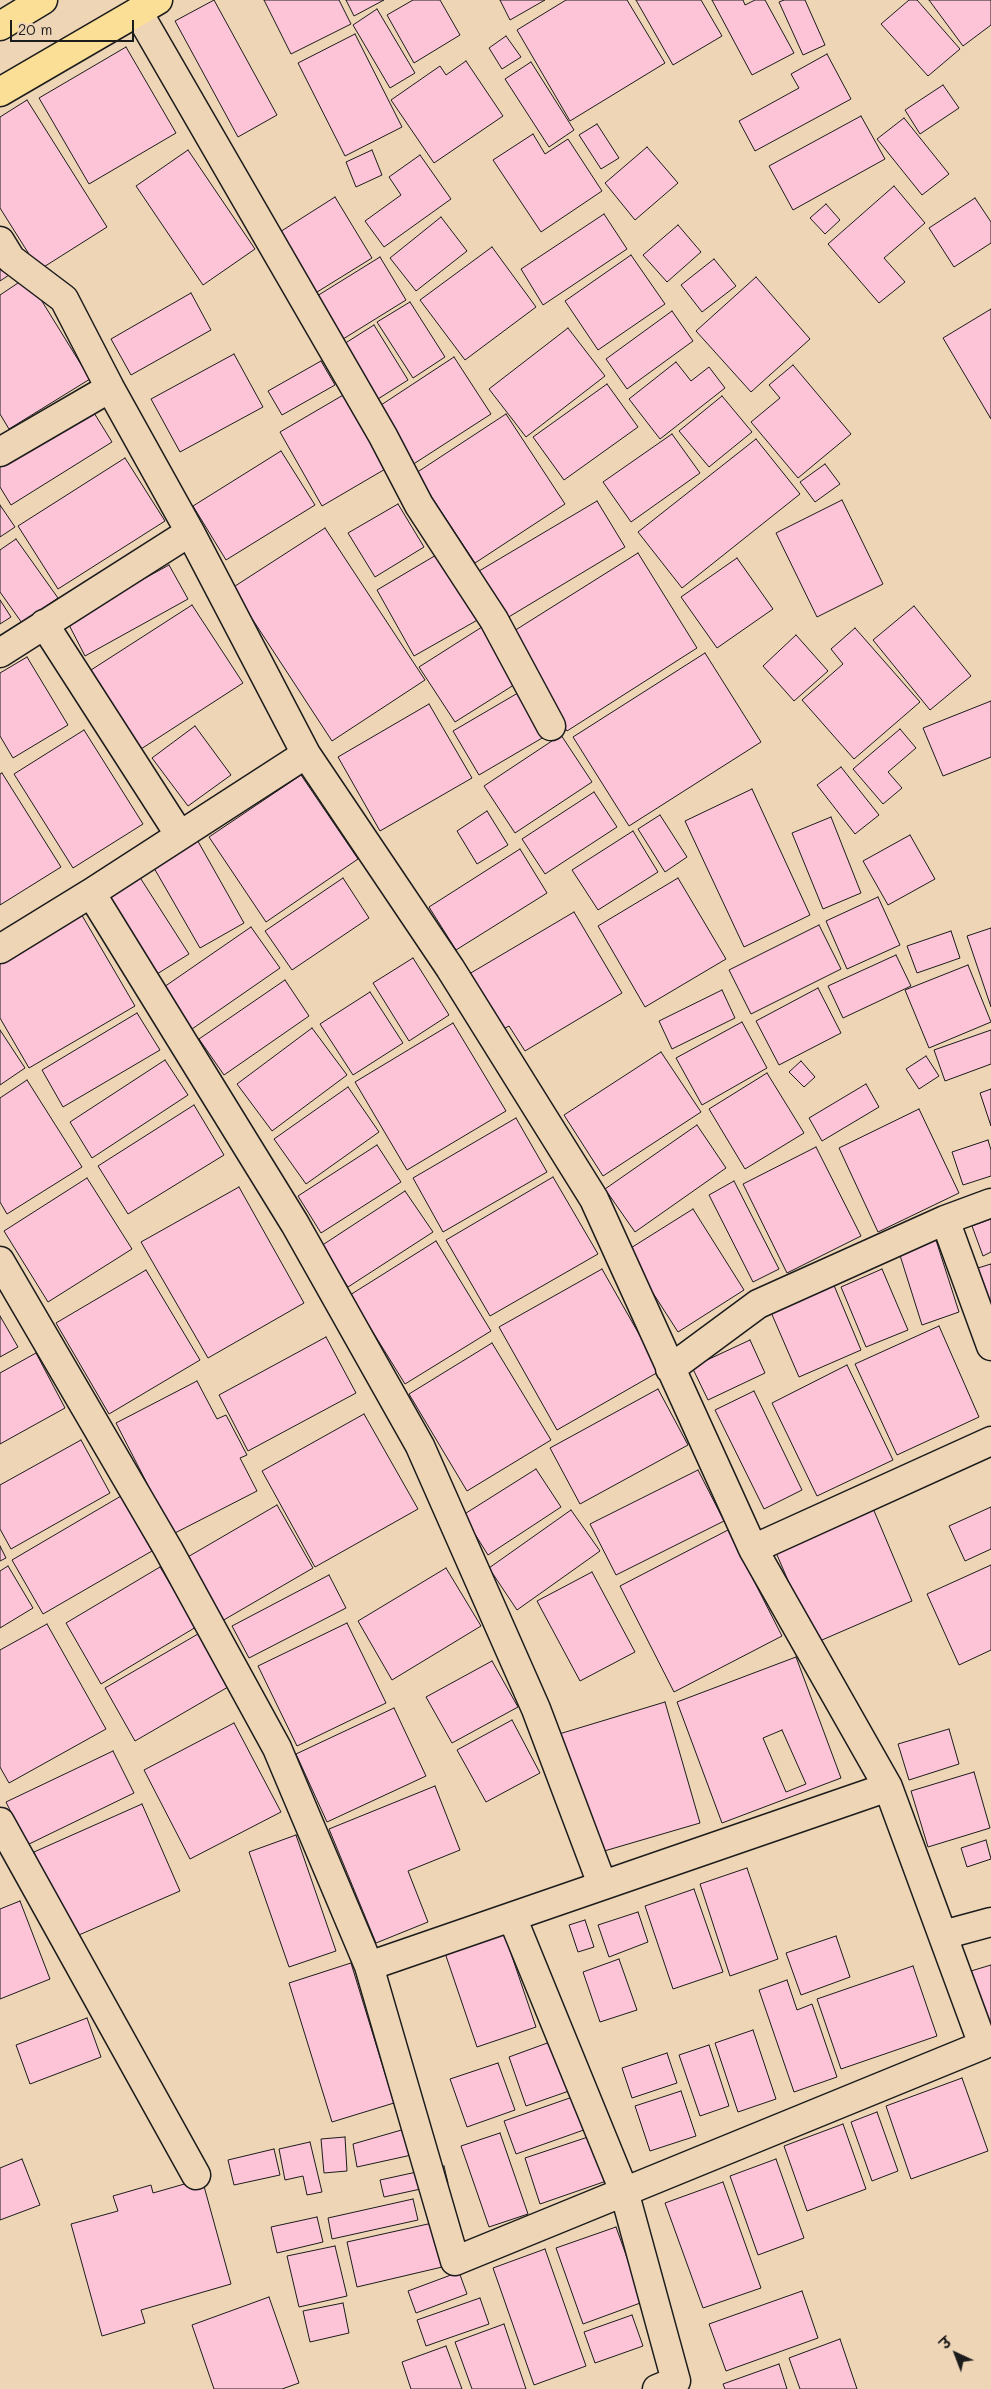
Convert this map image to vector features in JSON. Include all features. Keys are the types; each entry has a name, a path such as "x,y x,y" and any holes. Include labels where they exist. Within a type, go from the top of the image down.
{"highway":[{"path":"0,26 44,0"},
{"path":"0,92 148,6"}],"street":[{"path":"148,6 419,505 494,620 551,726"},
{"path":"0,241 11,259 64,299 110,388 190,532 306,754 450,968 594,1199 670,1370 754,1549 888,1787 983,2046 455,2261 369,1966 278,1748 168,1549 0,1260"},
{"path":"0,452 110,388"},
{"path":"0,654 190,532"},
{"path":"44,624 179,834"},
{"path":"0,949 91,893 179,834 306,754"},
{"path":"91,893 295,1224 420,1446 536,1709 602,1884"},
{"path":"670,1370 758,1304 944,1220 991,1202"},
{"path":"944,1220 991,1346"},
{"path":"754,1549 991,1441"},
{"path":"369,1966 602,1884 888,1787"},
{"path":"0,1822 196,2175"},
{"path":"512,1917 624,2191 676,2381 657,2389"},
{"path":"943,1935 991,1922"}],"building":[{"path":"214,0 277,115 238,137 175,21"},
{"path":"264,0 339,0 351,24 291,54"},
{"path":"346,0 384,0 354,16"},
{"path":"413,0 440,0 460,35 414,63 387,15"},
{"path":"500,0 545,0 510,20"},
{"path":"566,0 627,0 665,63 570,121 517,30"},
{"path":"636,0 701,0 722,36 673,65"},
{"path":"712,0 743,0 745,5 755,0 765,0 794,53 752,75"},
{"path":"784,0 805,0 825,45 803,55 779,2"},
{"path":"909,0 917,0 960,49 928,76 881,24"},
{"path":"929,0 991,0 991,25 963,46"},
{"path":"377,9 415,73 390,88 353,25"},
{"path":"355,34 402,127 345,156 298,63"},
{"path":"506,36 521,57 502,69 489,48"},
{"path":"126,47 176,133 89,184 39,98"},
{"path":"827,54 851,99 755,151 739,121 799,88 791,74"},
{"path":"466,61 503,116 434,163 391,100 440,66 446,75"},
{"path":"531,62 574,130 549,147 505,79"},
{"path":"943,85 959,108 920,134 905,110"},
{"path":"27,100 107,227 39,270 0,208 0,117"},
{"path":"861,116 885,159 793,210 769,166"},
{"path":"904,118 949,174 922,195 877,139"},
{"path":"597,124 619,158 601,169 579,135"},
{"path":"533,134 545,154 568,139 602,191 541,232 493,160"},
{"path":"647,147 678,183 635,220 605,183"},
{"path":"188,150 255,249 203,285 136,186"},
{"path":"372,150 382,175 356,187 346,162"},
{"path":"420,155 451,199 384,247 365,221 401,195 389,177"},
{"path":"894,186 925,223 884,258 905,282 879,303 828,244"},
{"path":"335,197 372,258 309,297 272,237"},
{"path":"975,198 991,222 991,243 954,267 929,228"},
{"path":"826,204 840,220 825,234 810,218"},
{"path":"604,214 627,249 543,305 521,269"},
{"path":"441,217 467,251 416,291 390,258"},
{"path":"678,225 701,252 667,282 643,255"},
{"path":"492,247 536,307 465,360 420,300"},
{"path":"0,254 12,273 0,281"},
{"path":"631,255 665,304 598,350 565,301"},
{"path":"380,257 406,300 335,344 309,301"},
{"path":"714,259 736,286 702,312 681,285"},
{"path":"27,277 90,379 9,429 0,414 0,295"},
{"path":"756,277 810,339 751,392 696,331"},
{"path":"191,293 211,330 131,375 111,339"},
{"path":"410,302 445,357 413,378 377,322"},
{"path":"991,309 991,419 943,338"},
{"path":"672,311 693,341 627,389 606,359"},
{"path":"374,325 408,380 370,404 336,349"},
{"path":"568,328 605,376 526,437 489,389"},
{"path":"234,354 263,407 180,452 151,399"},
{"path":"454,357 491,414 412,465 375,409"},
{"path":"321,361 335,385 282,415 268,391"},
{"path":"676,362 691,381 709,367 725,388 660,439 629,399"},
{"path":"793,365 851,434 798,478 751,422 780,398 769,385"},
{"path":"607,384 638,427 564,480 533,437"},
{"path":"345,394 387,468 322,506 280,432"},
{"path":"722,396 752,432 709,467 679,431"},
{"path":"91,408 112,442 11,505 0,487 0,465"},
{"path":"506,414 565,504 475,563 416,473"},
{"path":"672,434 700,473 631,522 603,482"},
{"path":"756,439 800,494 682,588 638,532"},
{"path":"281,451 315,505 226,560 193,506"},
{"path":"125,458 165,521 58,589 18,526"},
{"path":"825,464 840,484 815,502 800,482"},
{"path":"842,500 883,584 817,617 776,533"},
{"path":"597,501 625,547 502,621 474,574"},
{"path":"398,504 424,547 375,577 348,533"},
{"path":"0,505 15,527 0,537"},
{"path":"325,528 425,680 332,741 232,588"},
{"path":"16,539 58,598 22,623 0,592 0,550"},
{"path":"443,551 481,618 414,656 377,590"},
{"path":"638,553 697,648 567,731 506,636"},
{"path":"737,558 773,609 717,648 681,597"},
{"path":"169,565 188,599 85,656 67,621"},
{"path":"0,600 11,617 0,624"},
{"path":"192,605 243,683 141,749 91,670"},
{"path":"914,606 971,676 930,710 873,640"},
{"path":"482,627 517,683 455,722 419,667"},
{"path":"855,628 920,702 854,759 802,700 843,664 831,649"},
{"path":"796,635 828,671 794,701 763,666"},
{"path":"705,653 761,742 629,826 573,737"},
{"path":"27,657 68,725 13,758 0,736 0,673"},
{"path":"523,690 549,734 479,775 453,731"},
{"path":"991,701 991,757 943,776 923,728"},
{"path":"429,704 472,778 380,831 338,757"},
{"path":"195,726 231,775 188,806 152,758"},
{"path":"900,729 916,748 888,772 902,788 883,804 853,769"},
{"path":"84,730 143,824 73,868 14,774"},
{"path":"561,735 592,782 515,833 484,786"},
{"path":"841,767 879,815 855,834 817,785"},
{"path":"2,773 61,867 0,905 0,774"},
{"path":"301,775 358,859 266,922 209,837"},
{"path":"752,789 810,915 744,947 685,821"},
{"path":"594,792 617,827 545,874 522,839"},
{"path":"487,811 508,845 477,864 457,831"},
{"path":"660,815 687,857 665,872 638,829"},
{"path":"831,817 861,893 823,909 792,833"},
{"path":"633,831 658,872 598,910 572,870"},
{"path":"910,835 935,879 888,905 863,861"},
{"path":"195,836 244,923 200,948 150,861"},
{"path":"520,849 547,893 456,950 429,907"},
{"path":"139,876 189,954 157,974 107,897"},
{"path":"343,878 369,918 292,970 265,931"},
{"path":"678,878 726,959 645,1007 598,926"},
{"path":"878,897 900,945 847,969 826,921"},
{"path":"80,912 135,1006 29,1068 0,1018 0,959"},
{"path":"574,912 622,993 525,1051 509,1026 498,1032 464,977"},
{"path":"819,925 841,969 751,1014 729,970"},
{"path":"251,927 280,968 192,1029 164,987"},
{"path":"991,928 991,1007 967,936"},
{"path":"951,931 960,958 917,973 907,946"},
{"path":"896,955 911,986 843,1018 828,986"},
{"path":"413,958 449,1015 409,1041 373,983"},
{"path":"968,965 991,1022 929,1048 905,990"},
{"path":"285,980 309,1016 224,1075 199,1039"},
{"path":"818,988 841,1033 779,1065 756,1021"},
{"path":"722,990 735,1018 672,1049 659,1021"},
{"path":"370,992 403,1043 353,1075 320,1024"},
{"path":"137,1013 160,1050 63,1107 42,1070"},
{"path":"742,1022 767,1068 702,1105 676,1058"},
{"path":"453,1023 506,1111 407,1170 355,1082"},
{"path":"312,1028 347,1075 272,1131 237,1084"},
{"path":"0,1030 25,1068 0,1085"},
{"path":"991,1030 991,1064 945,1081 934,1050"},
{"path":"661,1052 701,1112 603,1176 564,1115"},
{"path":"926,1056 939,1076 919,1089 906,1069"},
{"path":"165,1060 188,1095 92,1158 70,1122"},
{"path":"801,1061 815,1077 804,1087 789,1072"},
{"path":"767,1073 804,1133 745,1169 709,1109"},
{"path":"27,1080 82,1167 7,1214 0,1202 0,1098"},
{"path":"866,1084 879,1107 822,1141 809,1118"},
{"path":"348,1087 379,1132 306,1184 274,1139"},
{"path":"991,1089 991,1126 980,1093"},
{"path":"194,1105 224,1155 128,1214 98,1166"},
{"path":"919,1109 959,1193 878,1232 839,1148"},
{"path":"516,1118 547,1172 443,1232 413,1178"},
{"path":"697,1125 726,1168 635,1232 605,1189"},
{"path":"988,1140 991,1150 991,1176 963,1185 952,1152"},
{"path":"377,1145 401,1182 321,1233 298,1196"},
{"path":"816,1147 861,1236 787,1273 743,1184"},
{"path":"553,1177 598,1254 490,1316 446,1240"},
{"path":"87,1178 132,1249 48,1302 4,1231"},
{"path":"734,1181 779,1269 753,1282 709,1195"},
{"path":"239,1187 304,1303 208,1358 141,1242"},
{"path":"405,1191 433,1232 348,1287 321,1246"},
{"path":"693,1209 744,1290 678,1332 626,1251"},
{"path":"991,1219 991,1252 983,1256 972,1226"},
{"path":"935,1237 959,1312 922,1325 898,1249"},
{"path":"436,1241 491,1331 405,1384 350,1295"},
{"path":"991,1264 991,1305 978,1268"},
{"path":"602,1269 660,1371 557,1430 499,1327"},
{"path":"882,1269 908,1330 866,1347 841,1287"},
{"path":"146,1270 200,1360 109,1414 56,1323"},
{"path":"833,1283 861,1350 799,1377 770,1310"},
{"path":"0,1316 18,1347 0,1357"},
{"path":"939,1326 979,1417 897,1455 855,1364"},
{"path":"326,1337 356,1393 248,1451 219,1395"},
{"path":"750,1340 765,1373 708,1400 692,1367"},
{"path":"492,1343 551,1440 467,1491 409,1394"},
{"path":"36,1353 65,1408 0,1444 0,1373"},
{"path":"847,1365 893,1460 817,1496 772,1403"},
{"path":"197,1381 217,1419 226,1415 247,1455 240,1458 257,1491 173,1534 116,1423"},
{"path":"658,1389 688,1445 580,1504 550,1448"},
{"path":"754,1391 802,1490 764,1509 715,1410"},
{"path":"364,1414 418,1509 315,1567 262,1471"},
{"path":"81,1440 110,1493 11,1549 0,1529 0,1485"},
{"path":"536,1469 561,1507 488,1555 463,1515"},
{"path":"698,1470 724,1521 616,1575 590,1524"},
{"path":"121,1496 152,1551 43,1614 12,1560"},
{"path":"277,1505 313,1568 222,1621 186,1558"},
{"path":"872,1506 912,1601 815,1643 774,1548"},
{"path":"991,1507 991,1549 965,1561 949,1526"},
{"path":"571,1510 600,1551 517,1610 489,1568"},
{"path":"728,1530 782,1636 674,1692 620,1586"},
{"path":"0,1546 6,1558 0,1561"},
{"path":"991,1565 991,1650 959,1665 927,1594"},
{"path":"8,1566 33,1608 0,1628 0,1571"},
{"path":"160,1567 196,1627 101,1684 66,1623"},
{"path":"446,1568 481,1626 392,1680 358,1621"},
{"path":"592,1572 635,1652 580,1681 537,1601"},
{"path":"329,1575 346,1608 249,1658 232,1626"},
{"path":"347,1623 386,1703 297,1746 258,1666"},
{"path":"47,1624 106,1729 9,1783 0,1767 0,1650"},
{"path":"198,1634 228,1687 135,1741 105,1688"},
{"path":"796,1657 841,1778 722,1823 677,1702"},
{"path":"492,1661 518,1707 452,1743 426,1697"},
{"path":"665,1702 700,1823 594,1854 559,1734"},
{"path":"394,1708 426,1776 327,1822 296,1754"},
{"path":"512,1720 540,1773 486,1802 457,1750"},
{"path":"234,1723 281,1812 190,1859 144,1770"},
{"path":"949,1729 959,1764 909,1780 898,1744"},
{"path":"782,1730 806,1784 786,1792 763,1738"},
{"path":"113,1751 134,1793 27,1845 6,1802"},
{"path":"974,1772 990,1828 928,1847 911,1791"},
{"path":"435,1786 460,1850 408,1871 428,1922 376,1943 329,1829"},
{"path":"142,1804 180,1891 72,1938 34,1852"},
{"path":"296,1835 336,1951 289,1967 249,1852"},
{"path":"986,1840 991,1859 967,1867 961,1848"},
{"path":"747,1868 778,1959 730,1976 700,1884"},
{"path":"694,1889 723,1972 673,1989 645,1906"},
{"path":"20,1901 50,1979 0,1999 0,1909"},
{"path":"638,1912 648,1942 609,1957 598,1925"},
{"path":"585,1920 594,1947 578,1952 569,1925"},
{"path":"504,1933 536,2027 477,2047 445,1953"},
{"path":"836,1936 850,1977 801,1995 786,1953"},
{"path":"619,1959 637,2010 600,2022 583,1972"},
{"path":"351,1963 394,2103 332,2122 289,1983"},
{"path":"991,1965 991,2027 988,2028 971,1971"},
{"path":"913,1966 937,2036 841,2069 817,1999"},
{"path":"787,1980 797,2010 812,2004 837,2077 794,2092 759,1990"},
{"path":"87,2018 101,2057 30,2084 16,2045"},
{"path":"753,2030 776,2099 738,2112 715,2043"},
{"path":"572,2034 589,2084 526,2106 509,2057"},
{"path":"709,2045 729,2106 700,2116 679,2055"},
{"path":"667,2053 677,2083 632,2098 622,2068"},
{"path":"498,2063 515,2110 467,2127 450,2079"},
{"path":"962,2078 988,2151 911,2179 886,2106"},
{"path":"681,2091 696,2136 650,2151 635,2106"},
{"path":"584,2093 595,2126 516,2154 504,2121"},
{"path":"877,2112 898,2171 872,2181 851,2122"},
{"path":"843,2124 866,2189 807,2211 784,2146"},
{"path":"405,2129 416,2154 357,2167 353,2144"},
{"path":"500,2133 528,2214 489,2227 461,2146"},
{"path":"600,2133 615,2178 540,2204 525,2158"},
{"path":"345,2137 347,2171 324,2173 321,2139"},
{"path":"310,2142 322,2192 307,2195 303,2176 285,2180 279,2149"},
{"path":"274,2149 280,2175 234,2185 228,2160"},
{"path":"22,2159 40,2205 0,2220 0,2168"},
{"path":"776,2159 804,2238 758,2255 730,2176"},
{"path":"444,2166 448,2183 384,2197 380,2180"},
{"path":"202,2179 231,2284 141,2310 145,2323 102,2336 71,2224 118,2211 113,2196 151,2185 153,2193"},
{"path":"723,2182 761,2288 703,2308 665,2203"},
{"path":"413,2199 418,2220 332,2239 328,2218"},
{"path":"317,2217 323,2242 277,2253 271,2227"},
{"path":"446,2220 455,2264 357,2287 347,2242"},
{"path":"616,2227 643,2302 583,2324 556,2248"},
{"path":"335,2246 347,2296 299,2307 287,2256"},
{"path":"545,2249 586,2366 534,2385 493,2268"},
{"path":"459,2272 467,2294 416,2313 408,2291"},
{"path":"802,2291 818,2338 726,2371 709,2324"},
{"path":"269,2297 299,2383 282,2389 214,2389 192,2325"},
{"path":"480,2298 489,2324 426,2346 417,2320"},
{"path":"343,2303 349,2333 310,2342 303,2311"},
{"path":"632,2315 643,2346 595,2363 584,2332"},
{"path":"504,2324 526,2389 472,2389 455,2342"},
{"path":"840,2339 857,2389 800,2389 789,2358"},
{"path":"446,2346 462,2389 411,2389 402,2362"},
{"path":"779,2364 787,2389 725,2389 723,2384"}]}
